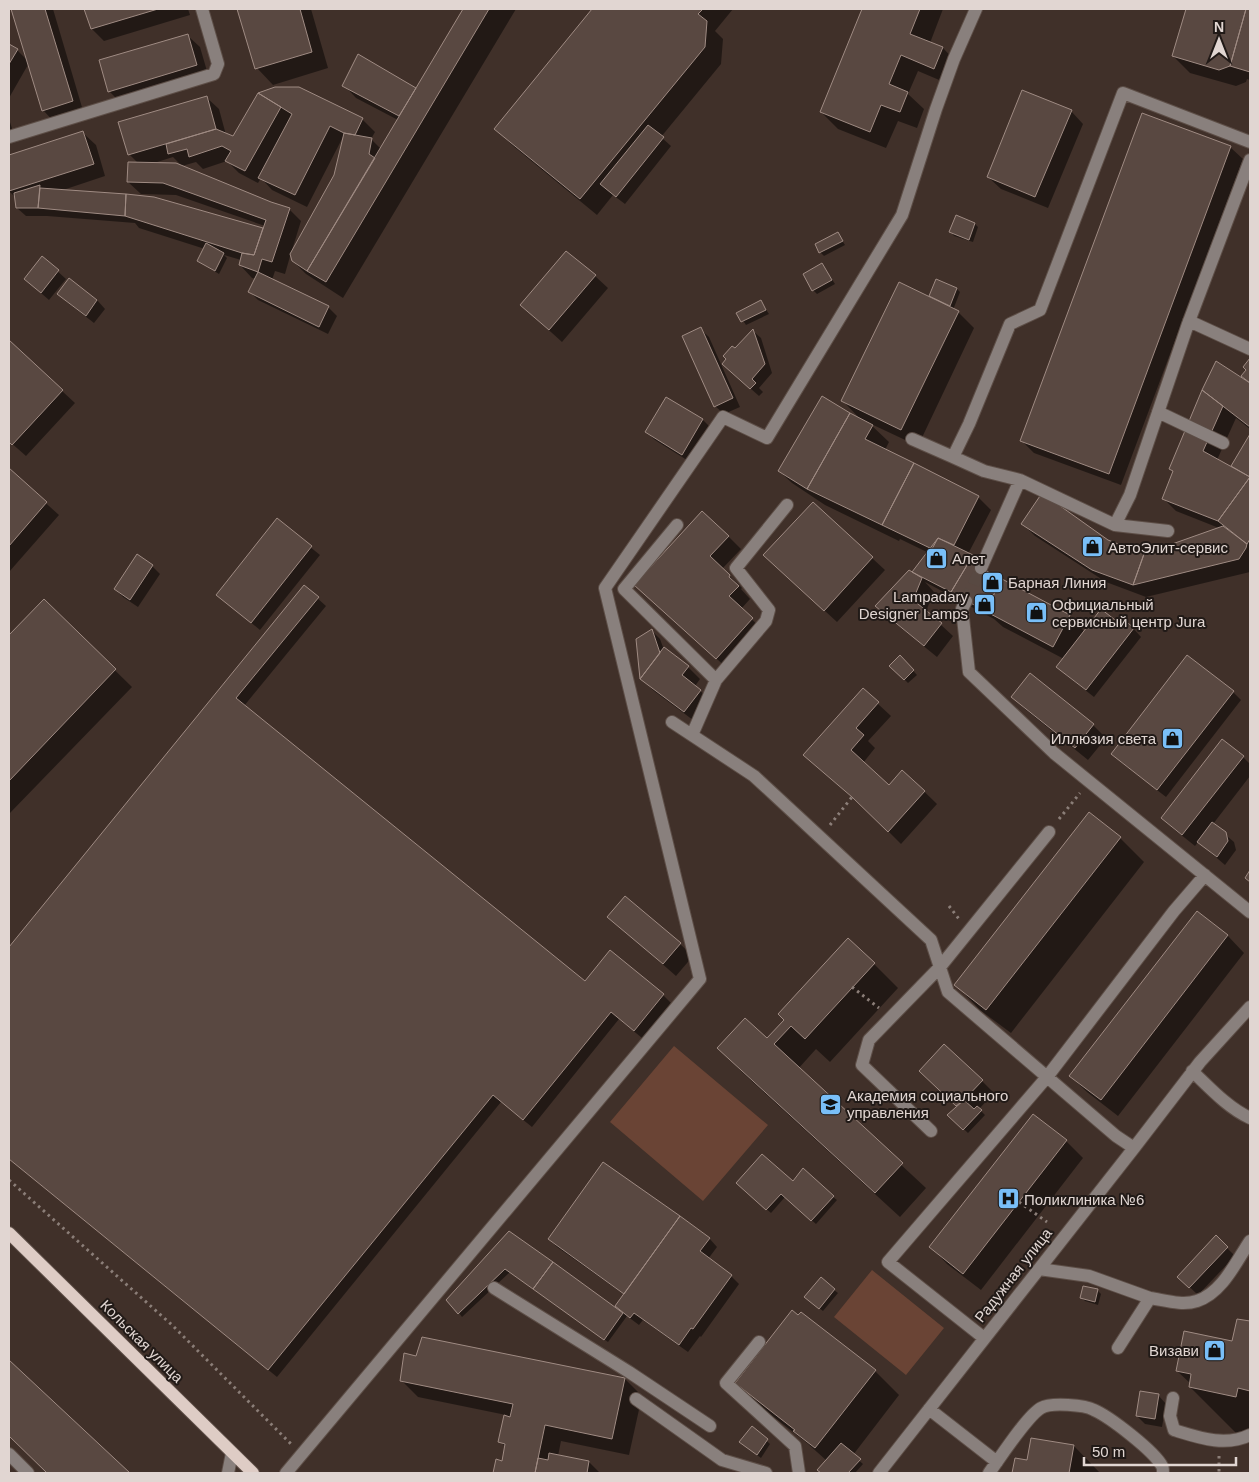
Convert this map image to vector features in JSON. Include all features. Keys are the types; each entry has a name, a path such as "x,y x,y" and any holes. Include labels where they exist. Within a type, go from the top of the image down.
{"main road":[{"name":"Кольская улица","path":"9,1232 253,1473"}],"street":[{"path":"9,137 214,74 218,64 202,9"},
{"path":"286,1473 700,979 605,588 723,417 767,438 902,215 936,109 954,59 976,9"},
{"path":"953,457 969,424 1010,324 1040,310 1123,93 1250,142"},
{"path":"1115,525 1130,495 1189,321 1250,160"},
{"path":"1189,321 1250,349"},
{"path":"1158,412 1223,443"},
{"path":"912,439 984,471 1020,480 1115,525 1168,531"},
{"path":"981,568 1020,480"},
{"path":"692,735 716,680 766,621 769,610 736,568 787,505"},
{"path":"677,525 624,589 716,680"},
{"path":"966,601 962,610 969,672 1054,752 1089,782 1250,912"},
{"path":"672,722 754,776 931,940 948,992 1116,1136 1134,1148"},
{"path":"931,1131 862,1064 869,1040 940,967 1049,832"},
{"path":"984,1338 888,1262 1047,1077 1174,911 1204,875"},
{"name":"Радужная улица","path":"879,1473 1134,1148 1192,1071 1250,1007"},
{"path":"1192,1071 1226,1103 1250,1118"},
{"path":"1039,1268 1089,1276 1150,1298 1174,1302 1196,1302 1217,1289 1250,1241"},
{"path":"494,1288 629,1372 710,1426"},
{"path":"1118,1348 1150,1298"},
{"path":"759,1342 726,1383 795,1446 799,1473"},
{"path":"1173,1398 1170,1416 1174,1430 1219,1441 1239,1440 1250,1434"},
{"path":"636,1399 722,1460 766,1473"},
{"path":"989,1473 1029,1419 1042,1407 1064,1405 1093,1409 1114,1421 1145,1447 1162,1466 1163,1473"},
{"path":"929,1409 997,1462"},
{"path":"228,1473 232,1453"},
{"path":"9,1455 28,1473"}],"path":[{"path":"1049,832 1089,782"},
{"path":"820,837 852,797"},
{"path":"852,987 890,1018"},
{"path":"9,1180 172,1325 301,1455"},
{"path":"1019,1202 1047,1222"}],"shaded area":[{"path":"674,1046 768,1125 703,1201 610,1122"},
{"path":"872,1270 944,1328 906,1375 834,1317"}],"building":[{"path":"11,9 45,9 73,101 42,111"},
{"path":"84,9 158,9 91,29"},
{"path":"237,9 300,9 312,52 255,69"},
{"path":"463,9 489,9 326,282 307,271"},
{"path":"592,9 703,9 698,14 707,21 705,47 580,199 494,129"},
{"path":"862,9 920,9 910,34 943,47 934,69 901,55 889,84 908,92 900,112 881,105 870,132 820,112"},
{"path":"1186,9 1246,9 1230,66 1219,70 1172,56"},
{"path":"1246,9 1250,9 1250,72 1230,66"},
{"path":"188,34 197,65 108,92 99,60"},
{"path":"9,44 18,49 9,64"},
{"path":"358,54 416,88 399,116 342,86"},
{"path":"275,87 299,87 363,118 355,135 344,133 330,126 295,195 258,178 292,114 258,93"},
{"path":"1022,90 1072,110 1035,197 987,177"},
{"path":"258,93 281,107 245,171 225,161 231,151 222,146 189,157 187,149 168,154 166,144 216,129 233,136"},
{"path":"207,96 216,129 128,155 118,122"},
{"path":"1142,113 1231,146 1109,474 1020,441"},
{"path":"648,125 664,137 616,197 600,184"},
{"path":"83,131 94,164 9,191 9,155"},
{"path":"344,133 372,138 369,154 375,158 307,271 292,261 290,254 334,175"},
{"path":"128,162 176,163 290,208 272,262 262,259 258,272 239,265 242,253 254,255 266,220 163,183 127,182"},
{"path":"40,185 38,208 16,208 14,193"},
{"path":"40,188 126,194 125,216 38,208"},
{"path":"126,194 154,197 263,228 254,255 242,253 125,216"},
{"path":"956,215 975,223 969,240 949,232"},
{"path":"838,232 843,241 819,253 815,244"},
{"path":"206,243 224,253 215,271 197,261"},
{"path":"566,251 596,275 549,330 520,305"},
{"path":"42,256 59,270 41,293 24,279"},
{"path":"822,263 832,280 812,291 803,274"},
{"path":"258,272 329,306 319,327 248,292"},
{"path":"69,278 97,300 86,316 57,294"},
{"path":"936,279 957,288 950,306 929,296"},
{"path":"899,282 959,311 901,430 841,401"},
{"path":"761,300 766,310 741,322 736,313"},
{"path":"701,327 733,398 714,407 682,336"},
{"path":"753,329 765,364 752,379 756,383 750,389 722,364 726,359 723,356 732,346 735,348"},
{"path":"9,340 63,390 12,445 9,442"},
{"path":"1250,358 1250,383 1241,376 1246,370 1243,367"},
{"path":"1216,361 1250,383 1250,427 1202,390"},
{"path":"1202,390 1223,406 1203,451 1250,477 1218,521 1162,499 1173,471 1169,469"},
{"path":"822,396 850,413 807,489 778,471"},
{"path":"666,397 703,419 682,455 645,432"},
{"path":"850,413 873,425 865,439 914,463 882,525 807,489"},
{"path":"1250,434 1250,477 1231,466"},
{"path":"914,463 979,496 954,545 938,538 932,549 882,525"},
{"path":"9,468 47,502 9,546"},
{"path":"1250,477 1250,539 1247,544 1218,521"},
{"path":"1042,493 1108,540 1144,554 1133,585 1092,570 1021,524"},
{"path":"813,502 873,557 824,611 763,555"},
{"path":"702,511 729,536 710,556 739,586 729,596 753,618 716,659 634,585"},
{"path":"277,518 312,546 251,623 216,595"},
{"path":"1223,526 1247,544 1239,559 1133,585 1144,554"},
{"path":"938,538 973,555 951,592 912,572"},
{"path":"137,554 153,565 130,600 114,589"},
{"path":"969,562 1002,579 985,611 951,592"},
{"path":"909,570 922,578 913,600 942,623 924,646 875,606"},
{"path":"1002,579 1070,615 1053,647 985,611"},
{"path":"304,585 319,597 236,698 585,981 610,950 664,994 634,1031 611,1012 523,1120 493,1095 268,1370 9,1159 9,947"},
{"path":"44,599 116,669 9,781 9,635"},
{"path":"1101,609 1119,623 1123,619 1134,628 1086,690 1056,667"},
{"path":"652,629 660,653 640,679 636,639"},
{"path":"664,647 689,666 682,675 701,690 684,712 640,679"},
{"path":"900,655 914,670 904,680 889,666"},
{"path":"1187,655 1234,691 1157,790 1111,754"},
{"path":"1030,673 1094,724 1075,748 1011,697"},
{"path":"863,688 879,702 856,728 864,735 851,750 889,785 902,770 925,791 888,832 852,797 803,755"},
{"path":"1222,739 1244,756 1182,835 1161,818"},
{"path":"1089,812 1121,837 986,1010 954,985"},
{"path":"1212,822 1226,832 1228,841 1217,857 1197,842"},
{"path":"1250,870 1250,882 1245,878"},
{"path":"625,896 681,943 663,964 607,917"},
{"path":"1197,911 1228,935 1101,1100 1069,1076"},
{"path":"848,938 875,963 805,1039 791,1026 774,1044 903,1163 875,1193 717,1048 745,1018 767,1038 784,1020 778,1014"},
{"path":"944,1044 983,1080 956,1106 919,1071"},
{"path":"964,1100 974,1109 977,1106 982,1110 963,1130 947,1115"},
{"path":"1033,1114 1067,1140 963,1274 929,1247"},
{"path":"762,1154 793,1181 803,1168 834,1196 811,1221 781,1194 766,1210 736,1183"},
{"path":"603,1162 680,1216 624,1294 548,1239"},
{"path":"680,1216 710,1238 700,1251 732,1275 693,1329 691,1328 679,1345 634,1313 630,1318 615,1306"},
{"path":"509,1231 553,1262 533,1289 505,1269 458,1314 446,1300"},
{"path":"1216,1235 1228,1247 1189,1288 1177,1277"},
{"path":"553,1262 623,1313 604,1340 533,1289"},
{"path":"821,1277 835,1289 819,1309 804,1297"},
{"path":"1083,1286 1098,1289 1095,1302 1080,1298"},
{"path":"792,1310 798,1315 801,1312 876,1370 815,1448 735,1383"},
{"path":"1237,1319 1250,1321 1250,1391 1238,1388 1236,1397 1189,1387 1191,1374 1176,1371 1184,1331 1232,1341"},
{"path":"422,1337 625,1378 612,1439 545,1425 535,1473 493,1473 496,1459 502,1461 505,1444 498,1442 504,1415 510,1417 513,1404 400,1381 404,1353 416,1356"},
{"path":"9,1360 130,1473 47,1473 9,1436"},
{"path":"1140,1391 1159,1394 1155,1419 1136,1416"},
{"path":"752,1426 768,1439 757,1455 739,1442"},
{"path":"1031,1438 1074,1445 1069,1473 1012,1473 1015,1458 1027,1460"},
{"path":"841,1443 861,1459 848,1473 821,1473 817,1470"},
{"path":"549,1453 589,1461 587,1473 535,1473 538,1458 548,1460"}],"tunnel":[{"path":"966,601 981,568"}],"place":[{"name":"АвтоЭлит-сервис","path":"1092,547"},
{"name":"Алет","path":"936,558"},
{"name":"Барная Линия","path":"992,582"},
{"name":"Lampadary Designer Lamps","path":"984,605"},
{"name":"Официальный сервисный центр Jura","path":"1036,613"},
{"name":"Иллюзия света","path":"1172,738"},
{"name":"Академия социального управления","path":"831,1104"},
{"name":"Поликлиника №6","path":"1008,1199"},
{"name":"Визави","path":"1215,1350"}]}
